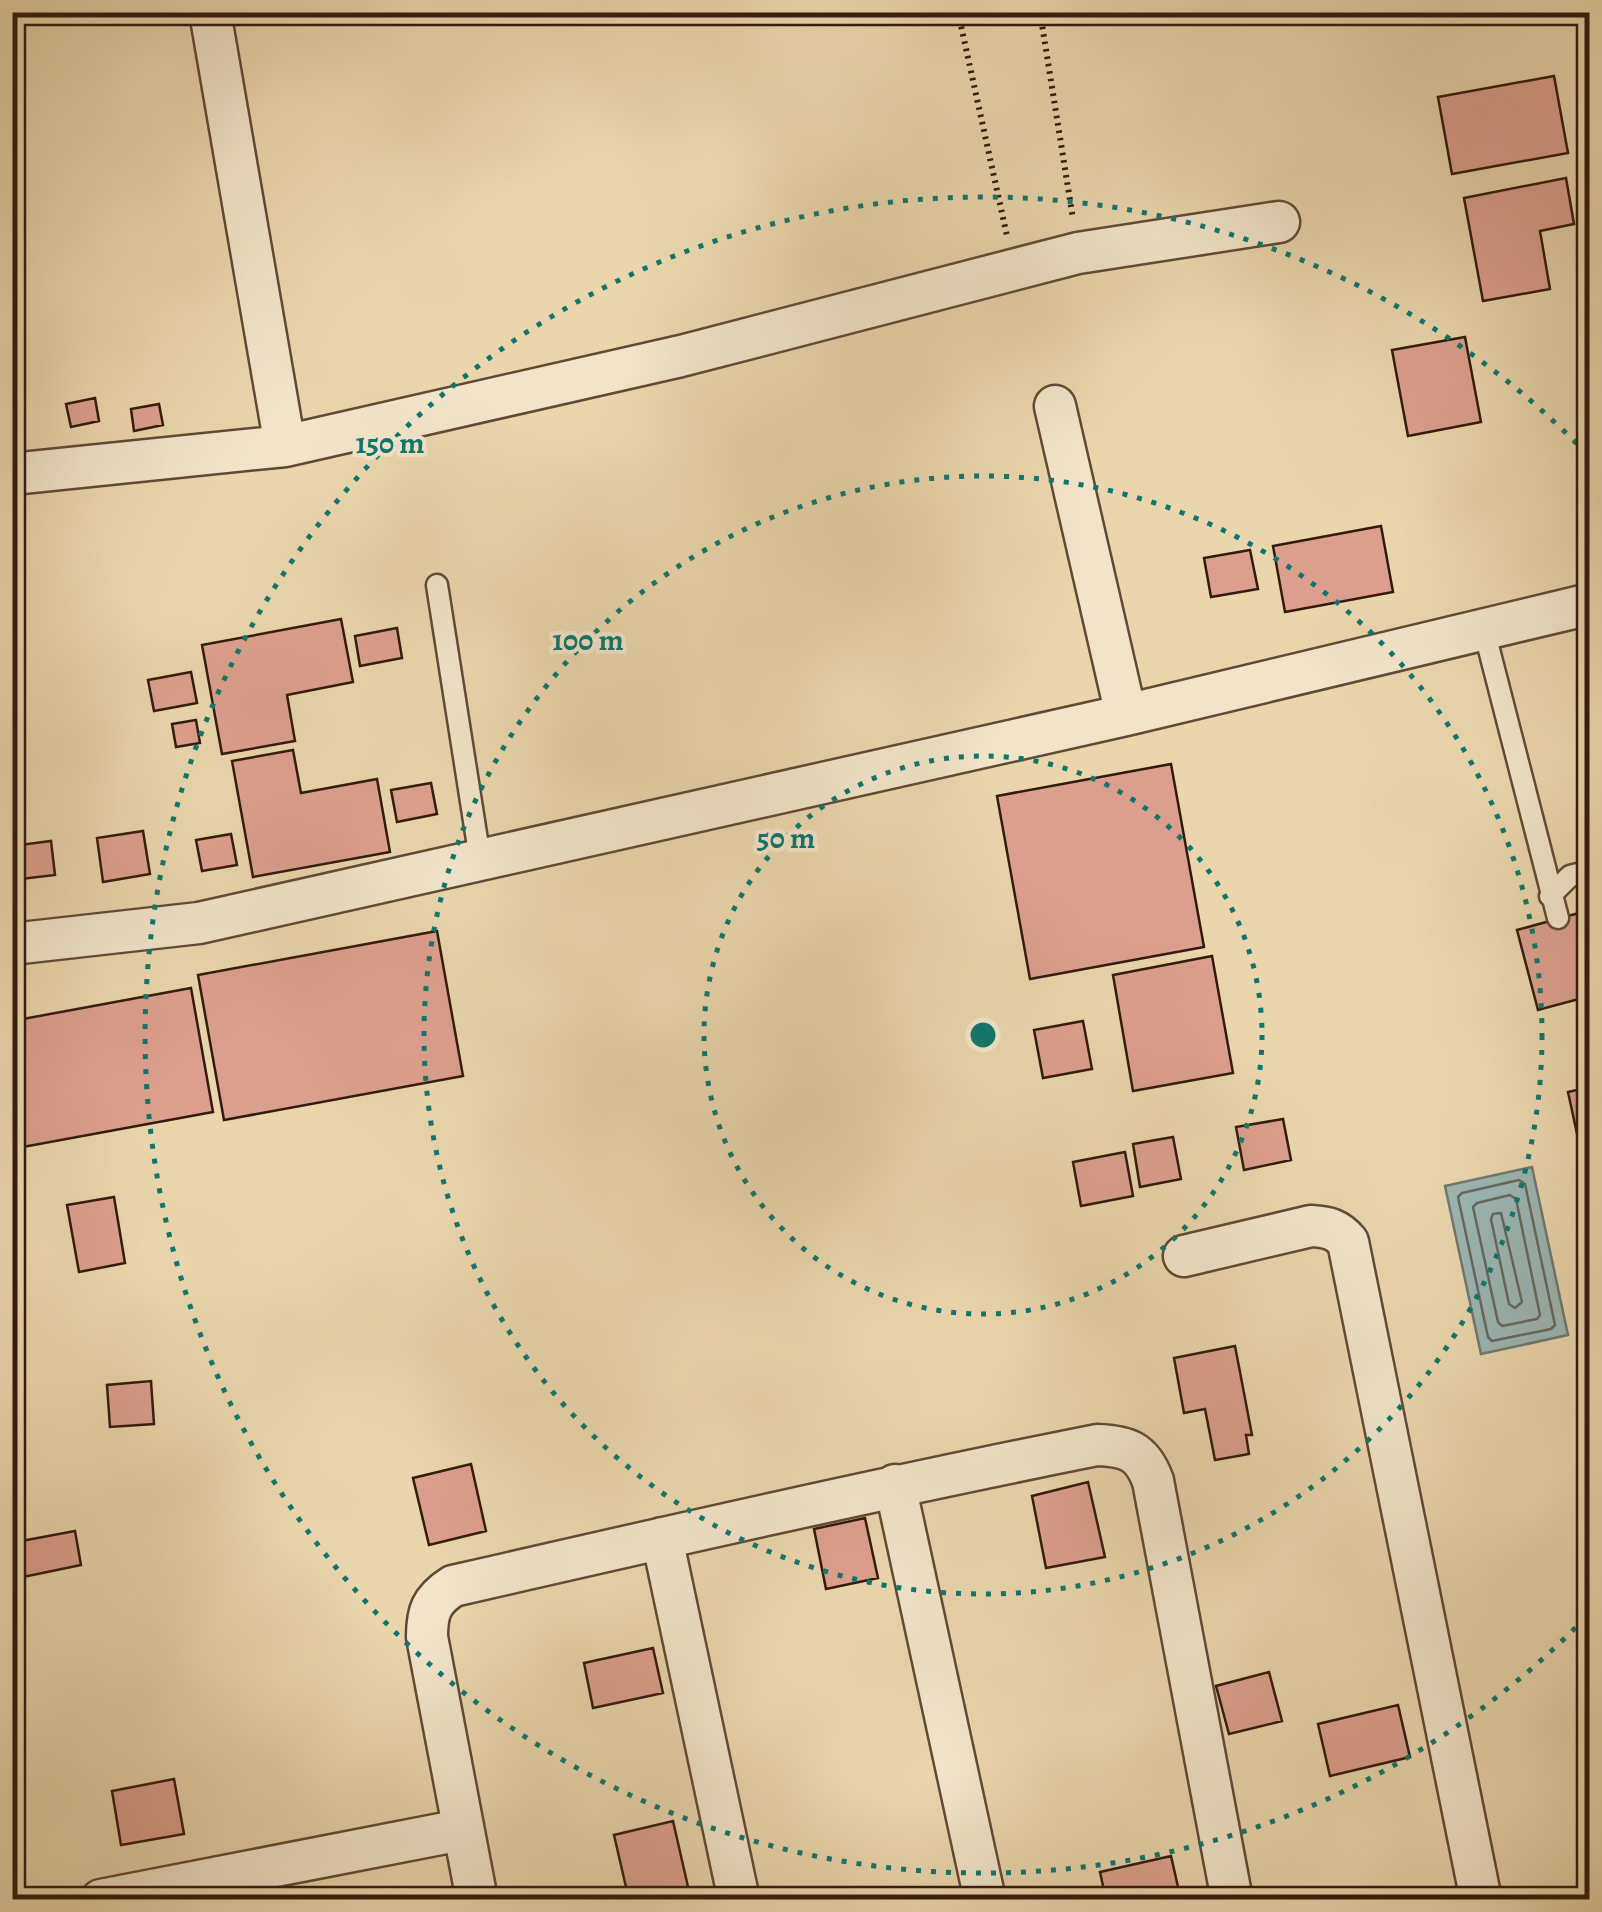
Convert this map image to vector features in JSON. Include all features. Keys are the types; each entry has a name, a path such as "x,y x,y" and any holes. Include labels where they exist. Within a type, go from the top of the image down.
{"street":[{"path":"210,12 285,446"},
{"path":"12,474 285,446 681,356 1078,253 1279,222"},
{"path":"1055,406 1126,715"},
{"path":"12,944 199,923 1126,715 1590,604"},
{"path":"1184,1256 1311,1226 1328,1227 1348,1242 1480,1900"},
{"path":"477,1900 428,1636 432,1602 453,1586 895,1486 1096,1446 1119,1446 1135,1451 1147,1464 1156,1500 1232,1900"},
{"path":"895,1486 984,1900"},
{"path":"662,1538 739,1900"},
{"path":"101,1900 214,1892 462,1830"}],"lane":[{"path":"437,584 480,858"},
{"path":"1484,630 1558,918"},
{"path":"1550,896 1570,876 1590,870"}],"path":[{"path":"958,12 1014,268"},
{"path":"1040,12 1078,253"}],"water":[{"path":"1532,1167 1568,1335 1481,1354 1445,1186"}],"building":[{"path":"1554,76 1568,153 1452,174 1438,97"},
{"path":"1566,178 1574,224 1540,231 1550,289 1483,301 1464,198"},
{"path":"1465,337 1481,422 1408,436 1392,350"},
{"path":"1590,357 1590,406 1587,407 1578,359"},
{"path":"95,398 99,421 71,427 66,404"},
{"path":"159,404 163,425 134,431 131,409"},
{"path":"1381,526 1393,592 1285,612 1273,546"},
{"path":"1250,550 1258,589 1211,597 1204,558"},
{"path":"341,619 353,682 287,695 295,741 222,754 202,645"},
{"path":"397,628 402,658 360,666 355,636"},
{"path":"191,672 197,703 154,711 148,680"},
{"path":"196,720 200,743 176,747 172,724"},
{"path":"293,750 301,793 377,779 390,852 253,877 232,761"},
{"path":"1171,764 1204,947 1030,979 997,796"},
{"path":"431,783 437,814 397,822 391,790"},
{"path":"143,831 150,874 103,882 97,838"},
{"path":"231,834 237,865 202,871 196,840"},
{"path":"51,841 55,875 12,880 12,846"},
{"path":"1590,910 1590,996 1538,1010 1517,930"},
{"path":"437,931 463,1076 224,1120 198,975"},
{"path":"1212,956 1233,1073 1133,1091 1113,975"},
{"path":"191,988 213,1112 12,1149 12,1021"},
{"path":"1083,1021 1092,1069 1043,1078 1034,1030"},
{"path":"1590,1087 1590,1194 1568,1092"},
{"path":"1283,1119 1291,1160 1244,1170 1236,1127"},
{"path":"1173,1137 1181,1179 1140,1187 1133,1144"},
{"path":"1125,1152 1133,1196 1081,1206 1073,1162"},
{"path":"114,1197 125,1263 79,1272 67,1205"},
{"path":"1235,1346 1252,1435 1246,1435 1249,1454 1215,1460 1205,1409 1184,1413 1174,1358"},
{"path":"151,1381 154,1424 110,1427 107,1385"},
{"path":"471,1464 486,1531 429,1545 413,1478"},
{"path":"1088,1482 1105,1557 1046,1568 1032,1496"},
{"path":"865,1518 878,1578 826,1589 814,1529"},
{"path":"75,1531 81,1565 23,1577 16,1542"},
{"path":"653,1648 663,1693 593,1708 584,1663"},
{"path":"1269,1672 1282,1721 1229,1734 1216,1686"},
{"path":"1398,1705 1410,1757 1330,1776 1318,1724"},
{"path":"174,1779 184,1834 121,1845 112,1791"},
{"path":"673,1821 691,1900 629,1900 614,1835"},
{"path":"1171,1856 1181,1900 1106,1900 1100,1872"}]}
